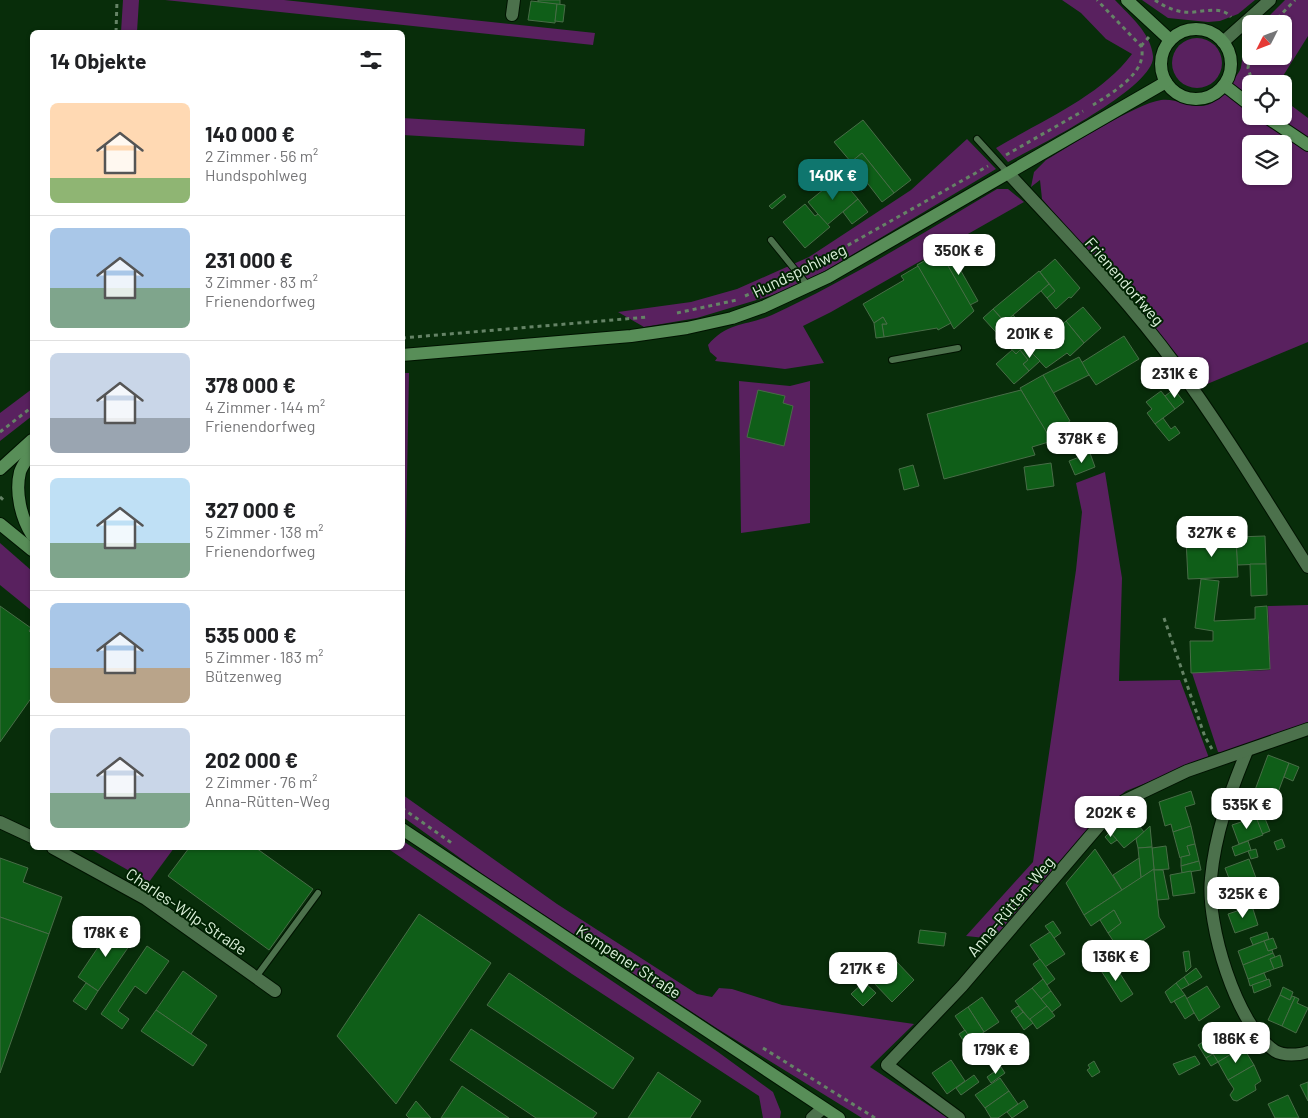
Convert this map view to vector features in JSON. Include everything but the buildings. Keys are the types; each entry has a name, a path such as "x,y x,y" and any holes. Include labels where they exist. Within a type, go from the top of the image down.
{"street":[{"path":"512,15 514,0"},
{"path":"1127,0 1169,39"},
{"path":"1223,42 1270,0"},
{"path":"1196,28 1215,34 1223,42 1231,63 1224,85 1206,98 1184,97 1174,92 1166,82 1160,62 1169,39 1186,30 1196,28"},
{"name":"Hundspohlweg","path":"405,355 631,336 675,330 732,318 809,287 1166,82"},
{"path":"1224,85 1242,99"},
{"path":"1278,125 1308,145"},
{"name":"Frienendorfweg","path":"1008,173 1122,300 1174,363 1221,430 1308,567"},
{"path":"0,469 30,442"},
{"path":"30,454 20,472 19,493 23,518 30,531"},
{"path":"0,524 30,548"},
{"name":"Anna-Rütten-Weg","path":"959,1118 887,1065 993,952 1103,821 1132,798 1187,771 1308,729"},
{"path":"1247,751 1226,802 1210,879 1217,944 1241,1008 1261,1039 1277,1052 1301,1054 1308,1052"},
{"path":"0,822 30,836"},
{"name":"Kempener Straße","path":"405,831 839,1118"},
{"name":"Charles-Wilp-Straße","path":"57,850 146,899 275,991"},
{"path":"812,1118 823,1108"}],"lane":[{"path":"977,138 1008,173"},
{"path":"771,240 809,287"},
{"path":"892,360 958,348"},
{"path":"256,977 318,893"}],"path":[{"path":"116,30 117,0"},
{"path":"676,314 738,299 798,274 1094,105 1130,77 1142,63 1144,53 1141,46 1097,0"},
{"path":"1155,0 1170,9 1183,12 1221,10 1228,14 1240,27"},
{"path":"1281,15 1295,0"},
{"path":"405,338 657,317"},
{"path":"0,432 30,408"},
{"path":"1164,618 1205,737 1218,761"}],"shaded area":[{"path":"123,0 139,0 137,30 121,30"},
{"path":"165,0 284,0 595,33 593,45"},
{"path":"1062,0 1115,0 1139,25 1148,40 1153,56 1149,69 1136,84 1092,115 1008,162 996,148 1087,95 1104,83 1132,54 1106,39 1081,13"},
{"path":"1142,0 1255,0 1238,14 1220,21 1208,22 1168,18"},
{"path":"1285,0 1308,0 1308,36 1292,62 1292,15 1270,15"},
{"path":"1197,38 1215,45 1222,63 1215,81 1197,88 1179,81 1172,63 1179,45"},
{"path":"1242,61 1242,65 1290,65 1284,75 1242,75 1242,125 1292,125 1292,106 1308,118 1308,342 1200,387 1182,361 1140,312 1138,297 1105,260 1091,255 1042,199 1040,180 1031,187 1034,172 1046,160 1104,126 1136,109 1161,100 1196,106 1209,104 1222,94 1240,70"},
{"path":"405,118 585,129 584,146 405,135"},
{"path":"967,139 996,169 825,271 776,294 697,318 644,327 618,312 691,302 737,289 809,257 911,190"},
{"path":"997,189 1008,189 1024,202 803,326 824,363 785,369 715,361 717,358 710,352 708,345 722,332 763,319 830,286"},
{"path":"405,373 409,373 405,581"},
{"path":"739,381 790,386 810,381 810,523 741,533"},
{"path":"30,390 30,418 0,441 0,413"},
{"path":"1105,472 1122,578 1119,681 1180,680 1209,758 1126,791 1110,803 995,939 966,936 1033,862 1076,570 1082,512 1076,483"},
{"path":"0,543 30,569 30,609 0,585"},
{"path":"1308,605 1308,722 1229,753 1218,752 1192,673 1270,670 1268,606"},
{"path":"405,796 557,904 697,994 712,997 719,988 732,989 782,1005 914,1024 870,1067 948,1118 862,1118 718,1029 488,878 405,818"},
{"path":"405,842 718,1052 773,1092 781,1112 780,1118 763,1118 759,1096 572,974 390,850 405,850"},
{"path":"93,850 173,850 149,882"}]}
